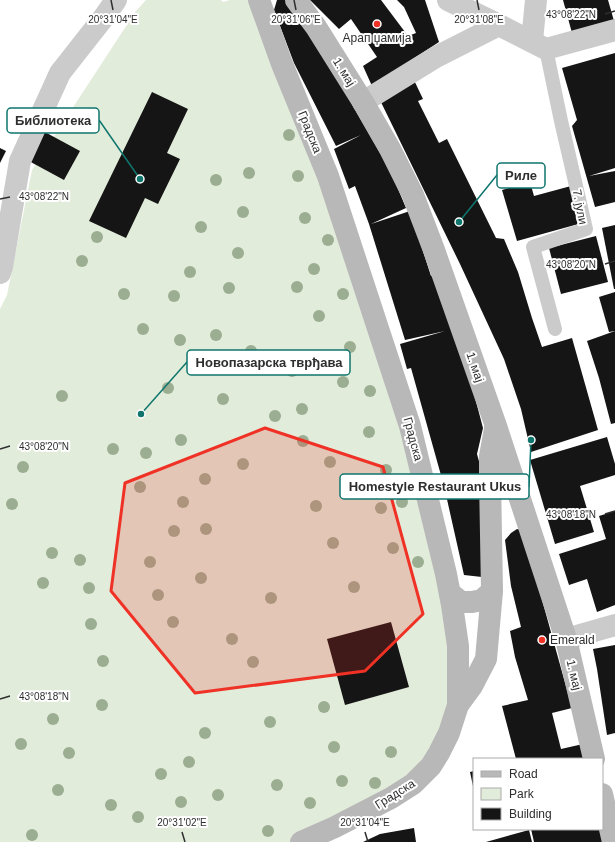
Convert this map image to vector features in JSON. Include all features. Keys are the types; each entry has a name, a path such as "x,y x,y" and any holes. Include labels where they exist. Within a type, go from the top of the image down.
{"street":[{"path":"0,273 20,161 60,73 116,0"},
{"name":"Градска","path":"259,0 282,64 328,176 410,426 450,593 458,646 458,705 449,733 439,753 430,766 413,784 391,798 301,842"},
{"name":"1. мај","path":"296,0 316,27 364,102 413,195 496,426 566,638 594,758"},
{"path":"448,0 539,45 615,30"},
{"path":"536,0 539,45"},
{"path":"364,102 436,57 499,24"},
{"path":"458,705 472,686 486,659 492,591 490,456 496,426"},
{"path":"450,593 461,602 472,602 482,600 492,591"},
{"path":"566,638 615,625"},
{"path":"603,798 613,842"}],"lane":[{"name":"7. јули","path":"539,45 561,121 586,229 533,247 554,329"}],"highlighted area":[{"path":"265,428 383,467 423,614 365,671 195,693 111,591 125,483"}],"green space":[{"path":"146,0 221,0 223,2 230,0 259,0 328,176 446,574 458,705 431,766 301,842 0,842 0,309 7,295 32,170 136,11"}],"building":[{"path":"277,0 292,0 391,172 406,208 371,224 410,211 431,276 434,275 469,375 483,428 477,454 483,476 482,577 464,575 444,486 411,368 407,369 400,344 445,331 405,340 369,224 355,186 349,189 334,149 361,135 336,146 294,63 274,10"},
{"path":"310,0 381,0 408,36 416,33 404,7 397,0 425,0 439,42 372,86 363,66 377,57 351,19 339,29"},
{"path":"563,0 608,0 614,21 572,33"},
{"path":"615,53 615,168 589,176 615,171 615,202 595,207 572,126 577,120 562,68"},
{"path":"412,76 423,99 418,101 439,143 447,139 496,238 504,239 518,272 542,347 572,338 598,430 531,452 521,409 504,359 460,264 377,94"},
{"path":"152,92 188,109 167,153 180,159 158,204 145,198 126,238 89,221"},
{"path":"43,131 80,151 64,180 27,160"},
{"path":"0,148 6,151 0,163"},
{"path":"530,182 534,196 571,186 582,223 517,241 502,190"},
{"path":"615,225 615,289 614,289 602,228"},
{"path":"596,236 608,282 561,294 549,248"},
{"path":"615,292 615,331 609,332 599,297"},
{"path":"615,331 615,423 611,424 599,378 587,341"},
{"path":"607,437 615,464 615,475 580,486 594,532 555,544 530,460"},
{"path":"615,511 615,605 597,612 587,579 569,585 559,554 606,539 599,516"},
{"path":"517,529 525,531 536,578 572,708 552,713 561,749 583,744 586,758 516,758 502,706 528,700 515,657 510,631 521,627 511,586 505,540"},
{"path":"391,622 409,687 345,705 327,639"},
{"path":"615,645 615,733 607,735 593,649"},
{"path":"473,771 473,786 470,772"},
{"path":"414,828 416,842 363,842 380,834"},
{"path":"529,830 532,842 486,842"},
{"path":"531,830 600,830 603,842 534,842"}],"place":[{"name":"Арап џамија","path":"377,24"},
{"name":"Библиотека","path":"140,179"},
{"name":"Риле","path":"459,222"},
{"name":"Новопазарска тврђава","path":"141,414"},
{"name":"Homestyle Restaurant Ukus","path":"531,440"},
{"name":"Emerald","path":"542,640"}]}
